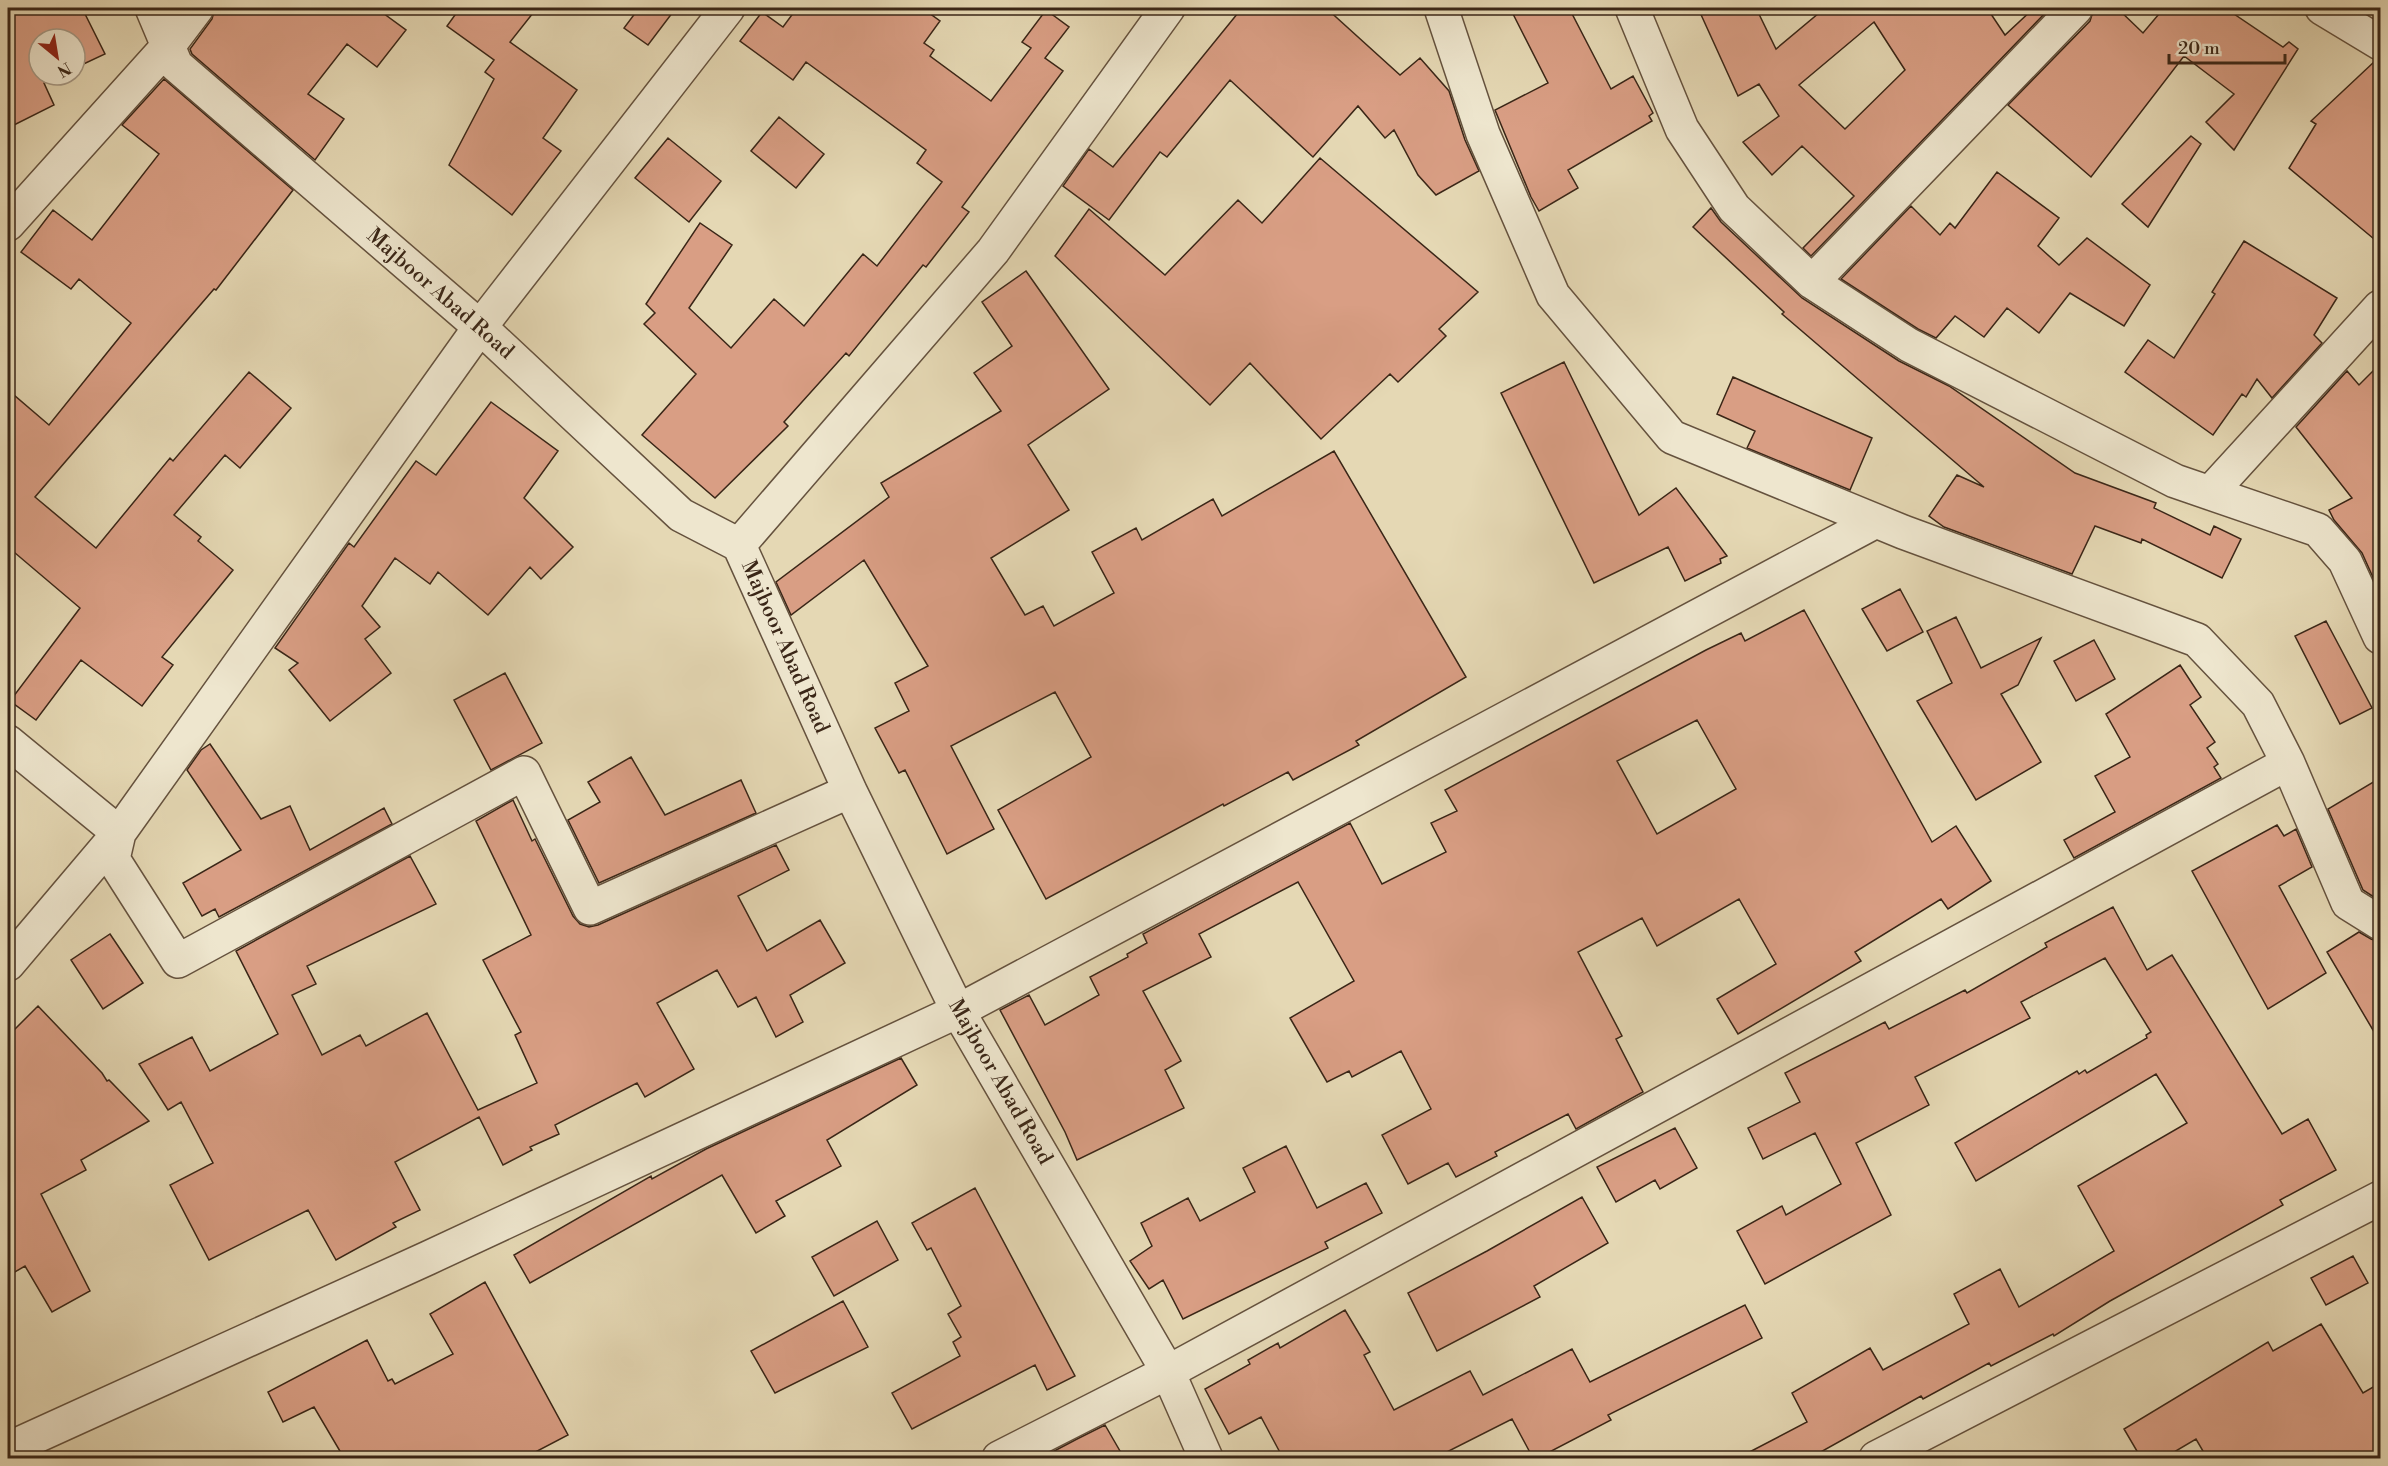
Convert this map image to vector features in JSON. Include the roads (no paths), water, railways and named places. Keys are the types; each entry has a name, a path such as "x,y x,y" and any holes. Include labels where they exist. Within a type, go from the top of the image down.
{"street":[{"name":"Majboor Abad Road","path":"152,8 176,65 480,327 681,515 739,545 850,791 958,1011 1168,1372 1206,1458"},
{"path":"8,224 169,45 197,8"},
{"path":"8,964 119,833 480,327 728,8"},
{"path":"739,545 993,251 1168,8"},
{"path":"1441,8 1483,134 1553,296 1672,437 1876,521 2197,640 2258,704 2288,763 2348,903 2380,923"},
{"path":"1632,8 1682,129 1734,208 1812,282 1909,345 2175,481 2318,530 2345,561 2380,637"},
{"path":"1812,282 2076,8"},
{"path":"2322,8 2380,43"},
{"path":"2210,493 2380,307"},
{"path":"8,1449 428,1258 958,1011 1876,521"},
{"path":"8,742 119,833"},
{"path":"999,1458 1168,1372 2288,763"},
{"path":"119,833 113,859 178,961 524,773 590,908 850,791"},
{"path":"1876,1458 2380,1198"}]}
